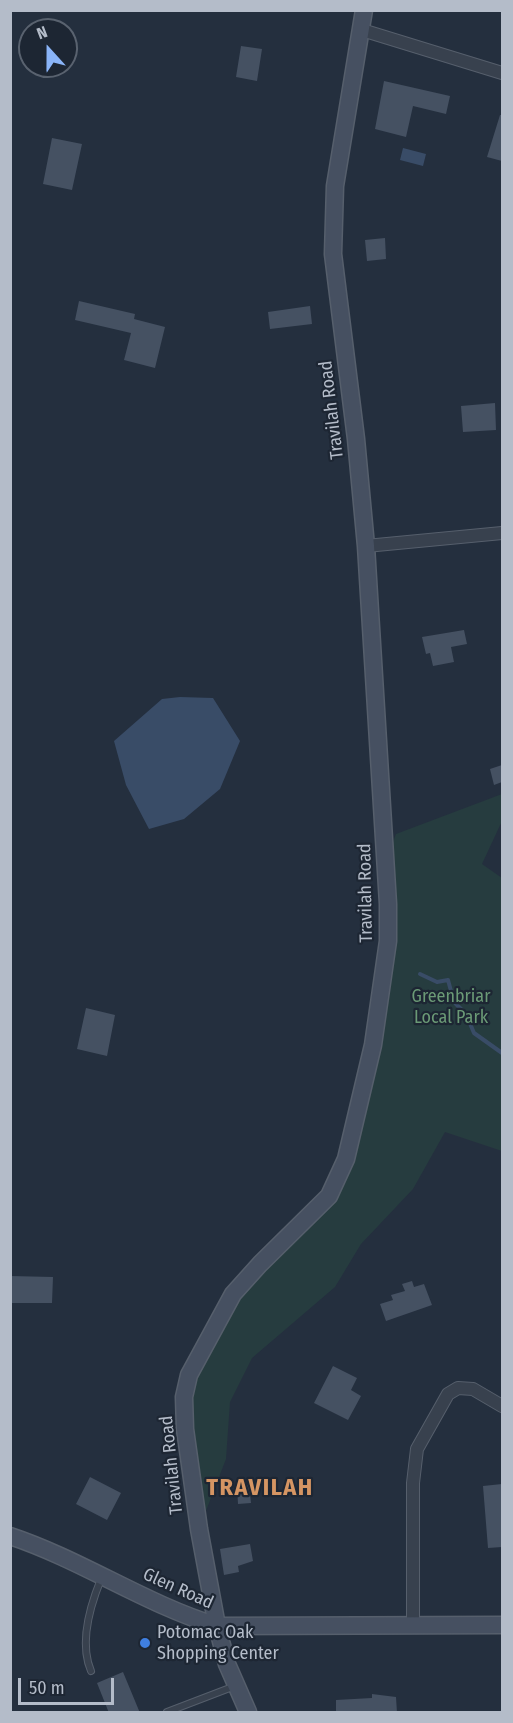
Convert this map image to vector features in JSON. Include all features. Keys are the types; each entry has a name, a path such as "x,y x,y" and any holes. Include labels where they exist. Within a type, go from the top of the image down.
{"main road":[{"name":"Travilah Road","path":"248,1713 236,1685 217,1626 199,1529 185,1429 184,1396 189,1374 233,1294 260,1264 330,1196 346,1159 373,1045 386,953 388,904 366,546 356,439 333,254 335,186 364,10"},
{"name":"Glen Road","path":"10,1536 46,1548 189,1618 217,1626 502,1625"}],"street":[{"path":"362,30 502,73"},
{"path":"366,546 502,533"},
{"path":"413,1626 412,1498 417,1449 448,1394 458,1388 473,1389 502,1406"}],"lane":[{"path":"91,1671 84,1655 93,1599 103,1575"},
{"path":"167,1713 236,1685"}],"green space":[{"name":"Greenbriar Local Park","path":"502,794 502,821 482,864 502,878 502,1151 445,1132 413,1189 361,1244 335,1287 252,1358 230,1402 226,1459 199,1529 184,1397 233,1294 329,1196 373,1045 386,861 396,834"}],"water":[{"path":"403,148 426,154 423,166 400,160"},
{"path":"213,698 240,741 220,789 184,819 149,829 126,785 114,741 162,699"}],"building":[{"path":"241,46 262,49 257,81 236,77"},
{"path":"384,81 450,96 446,114 413,106 406,137 375,129"},
{"path":"500,115 502,115 502,161 487,157"},
{"path":"52,138 82,144 72,190 43,184"},
{"path":"385,238 386,259 367,261 365,240"},
{"path":"79,301 135,314 134,319 165,327 155,368 124,360 131,333 75,320"},
{"path":"310,306 312,324 270,329 268,312"},
{"path":"495,403 496,430 463,432 461,406"},
{"path":"464,630 467,644 451,647 454,662 433,666 430,653 426,654 422,637"},
{"path":"502,765 502,782 494,785 490,769"},
{"path":"86,1008 115,1015 107,1056 77,1049"},
{"path":"10,1276 53,1277 52,1303 10,1303"},
{"path":"412,1281 414,1287 424,1284 432,1305 386,1321 380,1304 393,1300 391,1295 405,1291 402,1284"},
{"path":"333,1366 357,1378 351,1390 361,1396 348,1420 314,1403"},
{"path":"90,1477 121,1493 107,1520 76,1504"},
{"path":"502,1484 502,1547 488,1548 483,1486"},
{"path":"249,1485 251,1503 238,1504 237,1486"},
{"path":"250,1544 253,1561 238,1566 239,1572 224,1575 220,1549"},
{"path":"123,1672 140,1713 109,1713 97,1683"},
{"path":"372,1694 396,1697 397,1713 336,1713 336,1700 372,1698"}],"waterway":[{"path":"420,974 437,982 448,980 454,1002 466,1014 474,1033 502,1053"}],"place":[{"name":"Potomac Oak Shopping Center","path":"145,1643"}],"district":[{"name":"TRAVILAH","path":"260,1488"}]}
